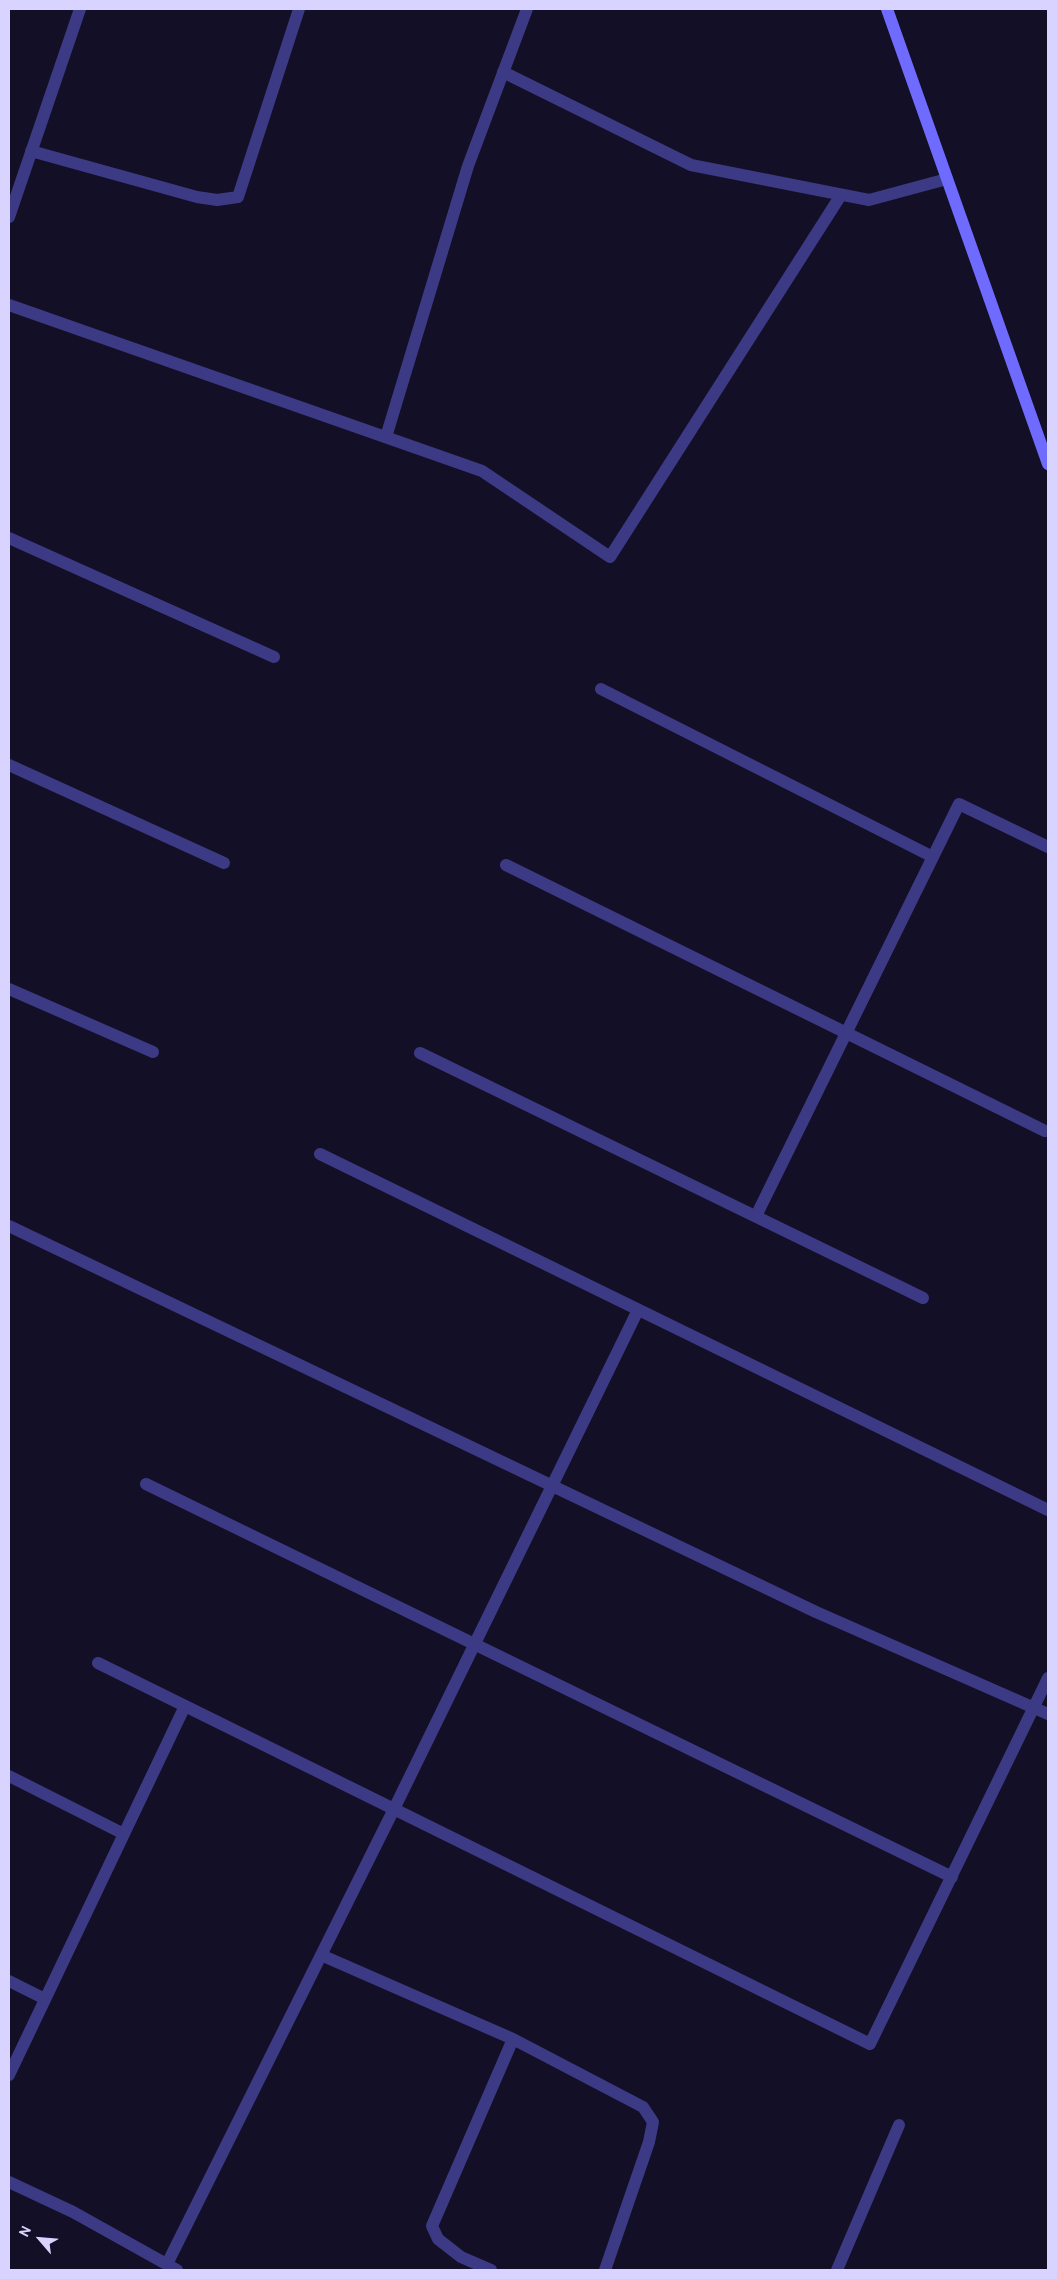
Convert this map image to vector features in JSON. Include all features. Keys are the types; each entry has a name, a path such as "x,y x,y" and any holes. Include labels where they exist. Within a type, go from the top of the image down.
{"street":[{"path":"9,217 80,9"},
{"path":"32,151 196,198 217,200 238,197 299,9"},
{"path":"386,437 468,166 527,9"},
{"path":"887,9 1048,464"},
{"path":"503,72 690,165 869,200 947,179"},
{"path":"9,304 482,471 610,557 841,195"},
{"path":"9,538 274,657"},
{"path":"601,689 933,857"},
{"path":"9,765 224,863"},
{"path":"756,1216 959,804 1048,847"},
{"path":"506,865 1045,1132"},
{"path":"9,989 153,1052"},
{"path":"420,1053 923,1298"},
{"path":"320,1154 1048,1510"},
{"path":"9,1226 816,1612 1048,1714"},
{"path":"9,2182 73,2212 172,2267 320,1955 394,1809 638,1310"},
{"path":"146,1484 952,1877"},
{"path":"98,1663 870,2044 1048,1678"},
{"path":"9,2075 185,1706"},
{"path":"9,1776 124,1834"},
{"path":"320,1955 513,2039 643,2107 653,2122 649,2142 605,2270"},
{"path":"9,1981 45,1999"},
{"path":"492,2270 461,2257 438,2240 432,2226 513,2039"},
{"path":"837,2270 899,2125"}]}
